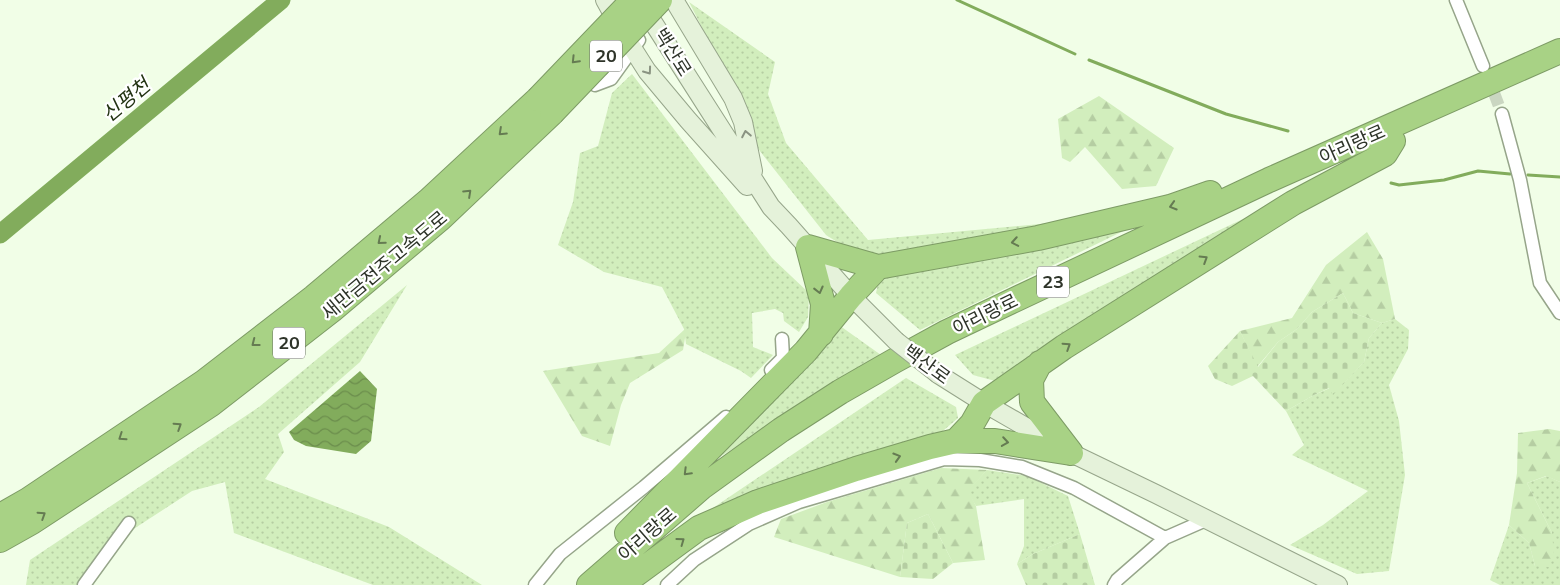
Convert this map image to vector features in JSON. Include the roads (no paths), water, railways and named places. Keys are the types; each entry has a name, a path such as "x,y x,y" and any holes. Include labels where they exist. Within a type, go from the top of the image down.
{"highway":[{"name":"새만금전주고속도로","path":"0,540 32,522 210,405 332,310 441,218 545,106 633,0"},
{"name":"새만금전주고속도로","path":"0,516 28,500 204,382 314,297 545,106 660,0"},
{"name":"아리랑로","path":"588,585 702,487 781,430 840,392 947,332 1269,180 1560,51"},
{"name":"아리랑로","path":"609,583 659,537 715,494 806,430 903,372 1016,313 1560,66"},
{"path":"956,441 972,424 984,403 1040,363 1293,203 1385,154 1393,142"},
{"path":"808,247 878,267 1038,238 1170,207 1253,178 1269,180"},
{"path":"808,247 823,304 820,334"},
{"path":"574,585 806,351 851,296 878,267"},
{"path":"1040,363 1031,380 1032,402 1071,453"},
{"path":"609,583 624,583 699,528 758,502 930,446 956,441 995,441 1071,453"}],"main road":[{"path":"605,0 626,38 636,44 647,71 758,198 771,207"},
{"name":"백산로","path":"639,0 771,207 851,296 896,341 938,374 1071,453 1338,585"},
{"path":"674,0 733,98 743,122 755,182"}],"street":[{"path":"1456,0 1483,66"},
{"path":"595,85 610,79 636,44"},
{"path":"1502,114 1520,180 1540,283 1560,313"},
{"path":"535,585 560,554 721,422 782,358 782,339"},
{"path":"667,585 694,560 749,524 799,502 944,459 980,460 1022,467 1074,488 1165,538"},
{"path":"1114,585 1117,580 1165,538 1206,520"},
{"path":"84,585 129,523"}],"water":[{"path":"360,371 377,389 371,441 356,454 306,446 294,440 289,432"}],"waterway":[{"name":"신평천","path":"0,234 281,0"},
{"path":"957,0 1075,54"},
{"path":"1089,60 1226,114 1288,131"},
{"path":"1391,183 1399,185 1444,180 1478,171 1510,174"},
{"path":"1528,175 1560,177"}],"tunnel":[{"path":"1488,77 1502,114"}]}
